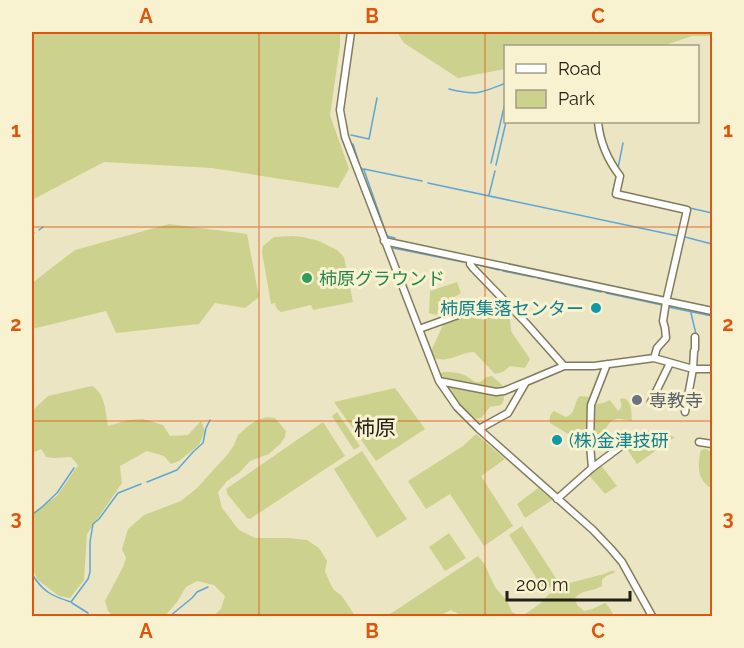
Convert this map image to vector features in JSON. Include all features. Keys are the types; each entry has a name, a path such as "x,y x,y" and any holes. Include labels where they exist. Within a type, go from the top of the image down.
{"street":[{"path":"351,32 340,110 345,137 439,381 457,406 479,429 593,530 622,562 652,616"},
{"path":"598,123 602,148 612,167 620,176 616,194 687,210 666,302 663,321 666,338 657,348 654,358"},
{"path":"384,241 712,311"},
{"path":"471,260 472,267 564,366"},
{"path":"419,329 475,309 512,309"},
{"path":"685,412 693,369 695,337"},
{"path":"439,381 496,392 504,391 564,366 594,366 654,358 693,369 712,369"},
{"path":"651,402 670,363"},
{"path":"592,468 591,405 608,364"},
{"path":"479,429 508,413 526,382"},
{"path":"699,442 712,444"},
{"path":"557,499 620,447"}],"green space":[{"path":"32,32 340,32 330,115 349,169 338,188 212,168 104,162 32,200"},
{"path":"397,32 712,32 712,36 692,36 666,45 504,45 504,69 458,78 404,43"},
{"path":"169,224 247,234 259,297 245,308 215,303 199,324 116,333 106,311 32,329 32,283 75,250"},
{"name":"柿原グラウンド","path":"292,236 319,241 337,250 344,257 353,302 313,310 311,305 281,312 275,303 271,304 262,252 263,246 274,237"},
{"path":"457,282 461,293 438,307 439,312 436,315 429,313 430,291"},
{"path":"510,311 514,315 510,319 511,331 530,359 525,368 510,366 503,372 495,374 474,352 450,359 434,358 431,351 444,323 472,315 484,320 488,317 489,312"},
{"path":"459,373 475,382 492,376 503,386 504,400 501,405 490,407 481,418 477,419 465,410 450,393 439,374"},
{"path":"92,386 97,389 102,398 108,426 128,420 143,419 163,425 170,436 188,435 201,421 205,431 199,445 179,461 171,464 164,456 147,451 120,466 122,483 87,534 84,580 70,598 59,596 38,580 32,568 32,515 57,496 78,465 71,457 46,457 41,449 32,453 32,411 48,396"},
{"path":"395,388 425,429 376,461 334,402"},
{"path":"580,396 589,397 586,436 578,440 550,423 550,419 554,411 566,417 569,415"},
{"path":"624,398 630,405 632,421 617,419 611,421 602,434 604,443 601,448 595,450 593,447 594,408 597,404 610,400 618,411 621,407 620,399"},
{"path":"337,412 360,446 354,450 332,416"},
{"path":"267,417 275,418 286,431 285,437 269,454 250,461 227,481 218,492 222,508 239,530 255,538 307,540 319,548 327,561 325,571 330,583 355,616 213,616 221,609 225,596 214,585 197,581 186,587 165,616 113,616 108,611 105,601 126,558 122,549 128,529 144,515 181,501 197,488 228,454 238,435 257,420"},
{"path":"323,422 345,456 250,519 247,518 228,495 226,489"},
{"path":"646,430 675,437 637,464 624,445"},
{"path":"476,434 505,459 481,476 513,526 484,546 450,494 426,509 408,481 463,446"},
{"path":"706,449 712,452 712,485 709,487 700,476 699,467 701,450"},
{"path":"362,451 407,519 377,538 334,469"},
{"path":"600,464 617,486 605,494 588,474"},
{"path":"538,488 552,500 525,518 517,504"},
{"path":"522,526 559,583 544,590 509,535"},
{"path":"449,533 466,558 445,571 429,547"},
{"path":"478,556 485,565 495,587 507,601 512,612 518,615 525,614 548,595 569,583 615,571 602,580 602,586 581,593 575,598 577,605 584,611 605,603 614,616 462,616 451,610 439,616 387,616"}],"waterway":[{"path":"449,89 478,92 504,84"},
{"path":"351,135 369,139 377,98"},
{"path":"491,163 504,108"},
{"path":"496,165 506,123"},
{"path":"618,168 623,143"},
{"path":"353,144 387,236 395,238"},
{"path":"364,169 422,181"},
{"path":"489,195 495,171"},
{"path":"613,191 616,178"},
{"path":"428,183 678,236"},
{"path":"690,208 712,213"},
{"path":"39,230 43,227"},
{"path":"685,237 712,244"},
{"path":"393,248 463,262"},
{"path":"474,264 499,270"},
{"path":"503,271 533,277"},
{"path":"538,278 601,292"},
{"path":"606,293 662,305"},
{"path":"668,307 712,316"},
{"path":"691,313 696,334"},
{"path":"147,482 177,470 203,443 210,420"},
{"path":"32,515 57,493 74,468"},
{"path":"32,574 48,593 71,602 88,579 90,572 90,542 93,524 118,493 141,484"},
{"path":"170,616 197,592 208,587"},
{"path":"72,603 88,613"}],"place":[{"name":"柿原グラウンド","path":"307,278"},
{"name":"柿原集落センター","path":"596,308"},
{"name":"専教寺","path":"637,400"},
{"name":"(株)金津技研","path":"557,440"}],"district":[{"name":"柿原","path":"375,427"}]}
